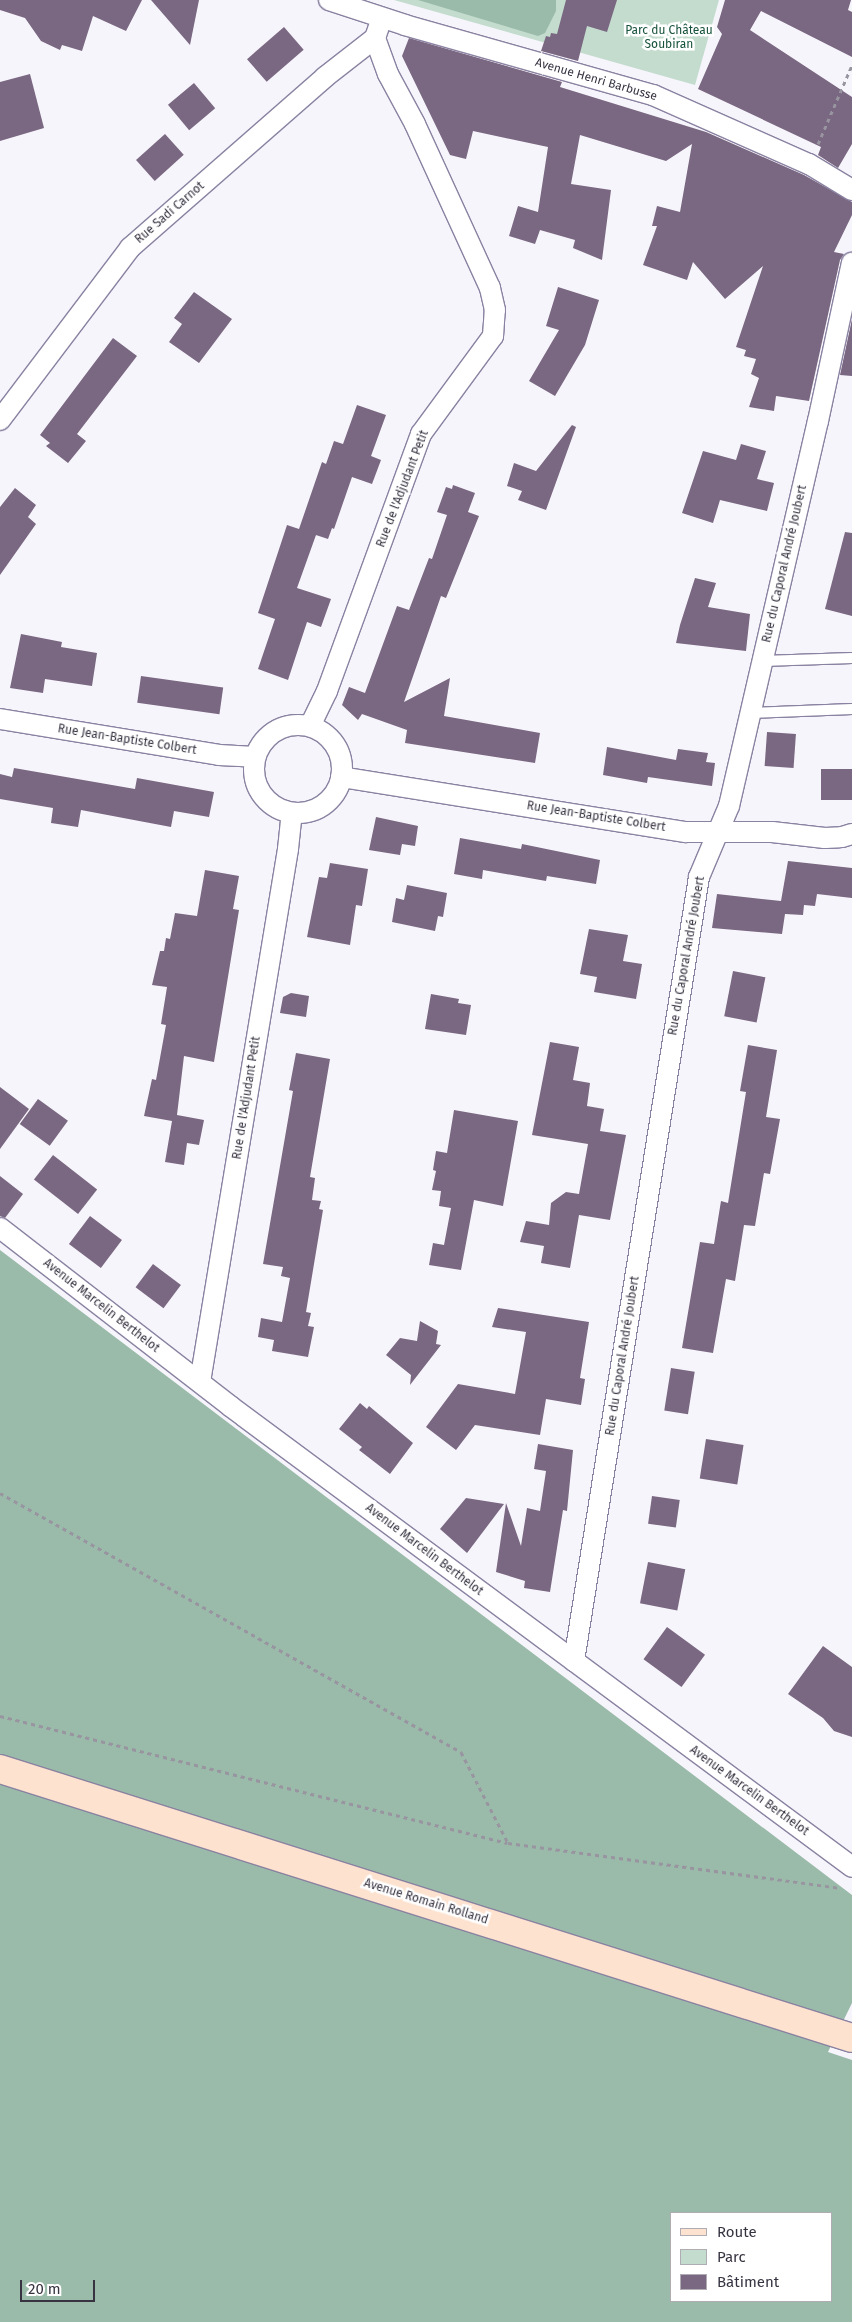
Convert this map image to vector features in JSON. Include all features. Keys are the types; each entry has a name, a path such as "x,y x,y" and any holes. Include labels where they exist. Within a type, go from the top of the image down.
{"main road":[{"name":"Avenue Romain Rolland","path":"0,1768 852,2038"}],"street":[{"name":"Avenue Henri Barbusse","path":"329,0 382,18 653,95 810,164 852,190"},
{"path":"375,38 382,18"},
{"name":"Rue Sadi Carnot","path":"0,420 130,248 325,77 375,38"},
{"name":"Rue de l'Adjudant Petit","path":"310,726 327,691 422,434 493,336 495,310 490,288 415,124 388,74 375,38"},
{"name":"Rue du Caporal André Joubert","path":"574,1661 699,877 729,806 818,421 852,263"},
{"name":"Rue Jean-Baptiste Colbert","path":"0,719 219,755 255,757"},
{"path":"296,724 310,726 332,740 339,751 342,777 337,790 329,801 318,809 305,813 292,813 277,808 265,799 257,787 254,772 255,757 260,744 270,734 282,727 296,724"},
{"name":"Rue Jean-Baptiste Colbert","path":"342,777 686,832 772,832 825,838 842,837 852,834"},
{"name":"Rue de l'Adjudant Petit","path":"200,1382 288,849 292,813"},
{"name":"Avenue Marcelin Berthelot","path":"0,1228 200,1382 852,1867"}],"lane":[{"path":"762,661 852,658"},
{"path":"750,712 852,709"}],"path":[{"path":"810,164 852,64"},
{"path":"0,1493 461,1752 508,1844"},
{"path":"0,1716 508,1844 842,1888"}],"green space":[{"name":"Parc du Château Soubiran","path":"394,0 719,0 695,85"},
{"path":"418,0 556,0 556,11 545,33 538,36"},
{"path":"0,1250 852,1895 852,2003 828,2052 852,2060 852,2322 0,2322"}],"building":[{"path":"0,0 142,0 126,31 93,16 82,51 62,45 60,50 41,41 25,18 0,10"},
{"path":"151,0 199,0 190,45"},
{"path":"566,0 617,0 607,32 587,26 578,61 541,51 546,36 550,37 551,33 557,34"},
{"path":"725,0 851,0 848,10 852,12 852,57 761,11 750,30 852,97 852,144 838,168 818,155 821,147 698,89 722,34 717,27"},
{"path":"284,27 304,50 267,82 247,59"},
{"path":"409,38 562,82 560,87 706,132 804,175 852,202 852,215 834,252 844,254 840,260 809,401 776,396 774,411 749,407 759,378 751,374 756,359 744,356 746,350 736,347 763,266 725,299 693,262 687,280 643,265 657,226 652,226 657,206 680,212 692,144 666,161 580,135 571,184 611,190 602,260 573,248 575,240 540,230 535,244 509,236 518,206 538,212 548,147 473,131 466,159 450,155 402,56"},
{"path":"30,74 44,128 0,141 0,82"},
{"path":"194,83 215,108 189,130 168,105"},
{"path":"165,134 184,155 155,181 136,160"},
{"path":"558,287 599,300 585,345 555,396 529,381 559,330 546,326"},
{"path":"194,292 232,319 199,363 169,342 182,324 174,318"},
{"path":"852,319 852,376 840,375"},
{"path":"113,338 137,356 77,434 86,441 68,463 46,446 50,443 40,435"},
{"path":"357,405 386,415 371,456 381,460 372,484 352,477 334,529 332,528 328,539 316,535 297,588 331,599 321,627 307,622 288,680 258,669 275,619 258,613 287,525 299,529 322,462 326,464 334,441 343,444"},
{"path":"572,425 576,427 546,510 518,500 522,491 507,486 514,463 536,471"},
{"path":"741,444 766,451 757,479 774,483 767,511 720,500 713,523 682,513 703,451 736,460"},
{"path":"453,485 475,493 468,512 479,516 446,598 441,596 404,702 450,678 444,716 540,733 535,763 405,743 407,730 362,714 358,720 342,705 349,687 365,693 397,606 409,610 429,558 432,559 447,515 437,512 446,487 452,489"},
{"path":"15,488 36,505 28,517 36,524 0,575 0,507"},
{"path":"845,532 852,533 852,616 825,609"},
{"path":"695,578 716,583 708,607 750,614 746,651 676,643"},
{"path":"21,634 62,642 61,647 97,653 92,686 45,679 43,693 10,688"},
{"path":"141,676 223,688 219,714 137,703"},
{"path":"767,732 796,734 794,768 765,766"},
{"path":"607,747 676,760 678,749 708,753 706,762 715,763 712,786 648,777 647,783 603,775"},
{"path":"14,768 135,789 137,778 214,792 209,817 174,811 171,827 81,810 78,827 51,823 53,808 0,799 0,774 12,777"},
{"path":"821,769 852,769 852,800 821,800"},
{"path":"376,817 418,826 415,846 402,844 400,855 369,850"},
{"path":"460,838 521,849 522,844 600,860 596,884 547,876 546,881 483,870 482,879 454,874"},
{"path":"788,861 852,868 852,898 817,894 815,906 804,905 803,915 785,914 782,934 712,928 717,894 781,901"},
{"path":"330,863 368,869 362,906 356,905 350,945 307,937 319,877 327,878"},
{"path":"205,870 239,876 233,909 239,910 214,1062 184,1056 177,1115 204,1120 199,1145 187,1143 184,1165 165,1162 172,1121 144,1116 152,1079 156,1080 166,1025 161,1024 167,987 152,985 160,951 164,951 166,938 170,939 175,913 197,916"},
{"path":"407,885 447,893 443,917 438,916 435,931 392,922 396,898 404,900"},
{"path":"589,929 628,935 623,961 642,964 636,999 594,992 597,977 580,974"},
{"path":"733,971 765,977 757,1022 724,1016"},
{"path":"291,993 309,996 306,1017 280,1013 283,997"},
{"path":"431,994 459,999 458,1003 471,1005 466,1035 425,1029"},
{"path":"550,1042 579,1047 573,1080 590,1083 587,1106 604,1109 600,1131 626,1135 610,1220 579,1215 570,1268 541,1263 544,1246 520,1242 526,1221 549,1225 551,1203 566,1192 579,1194 588,1144 532,1135"},
{"path":"748,1045 777,1050 766,1117 780,1119 770,1174 764,1173 755,1226 744,1225 735,1281 726,1279 713,1353 682,1348 700,1242 714,1244 721,1201 728,1203 746,1092 740,1091"},
{"path":"296,1053 330,1059 310,1177 315,1178 312,1200 321,1201 319,1209 323,1210 306,1312 311,1313 308,1326 314,1327 308,1357 272,1351 274,1340 258,1337 261,1318 282,1322 290,1278 281,1276 283,1267 263,1264 293,1091 289,1090"},
{"path":"0,1087 29,1109 0,1149"},
{"path":"38,1099 68,1121 50,1146 20,1124"},
{"path":"454,1110 518,1121 503,1206 474,1200 461,1270 429,1265 433,1243 444,1245 451,1208 439,1206 441,1191 432,1190 436,1171 433,1170 436,1151 447,1153"},
{"path":"53,1155 97,1189 78,1214 34,1179"},
{"path":"0,1176 23,1194 5,1218 0,1216"},
{"path":"90,1216 122,1240 101,1268 69,1244"},
{"path":"153,1264 181,1285 163,1308 136,1287"},
{"path":"498,1308 589,1322 580,1378 585,1379 581,1405 546,1399 540,1435 475,1425 456,1450 426,1427 458,1384 515,1394 526,1332 492,1327"},
{"path":"420,1321 438,1331 436,1344 441,1345 410,1385 411,1375 386,1355 400,1338 417,1341"},
{"path":"671,1368 695,1372 688,1414 664,1410"},
{"path":"360,1403 367,1409 369,1406 413,1443 390,1474 359,1450 362,1447 339,1429"},
{"path":"706,1439 744,1445 737,1484 700,1479"},
{"path":"538,1444 573,1450 567,1511 563,1510 550,1592 524,1588 525,1581 496,1572 506,1503 521,1546 527,1508 540,1511 546,1471 534,1469"},
{"path":"652,1496 680,1500 676,1528 648,1524"},
{"path":"466,1498 504,1504 467,1553 440,1529"},
{"path":"648,1562 685,1569 677,1610 640,1603"},
{"path":"667,1627 705,1655 682,1687 643,1659"},
{"path":"823,1646 852,1667 852,1737 834,1731 823,1718 788,1694"}]}
